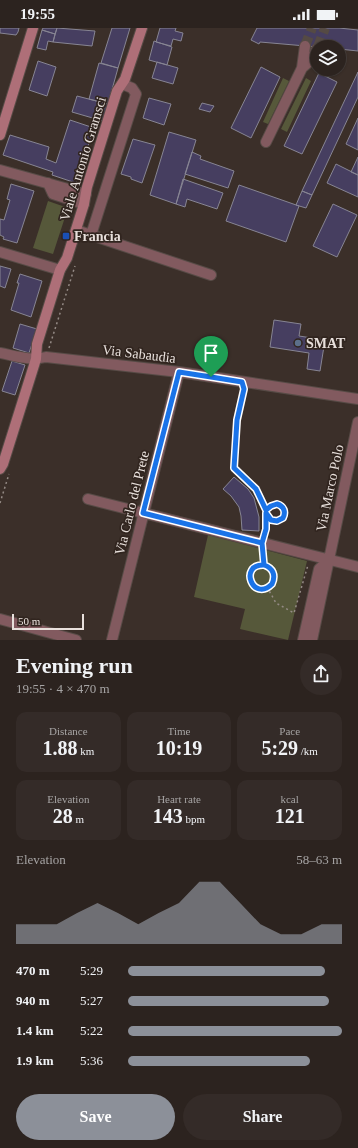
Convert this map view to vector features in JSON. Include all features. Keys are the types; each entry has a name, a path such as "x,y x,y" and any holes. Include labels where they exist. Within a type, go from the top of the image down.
{"street":[{"path":"0,134 33,28"},
{"name":"Viale Antonio Gramsci","path":"0,469 3,464 36,360 37,344 60,270 67,258 85,199 87,187 118,91 125,79 142,28"},
{"path":"266,142 302,68 305,46"},
{"path":"302,68 310,61"},
{"name":"Viale Antonio Gramsci","path":"91,235 136,94 132,88 122,84"},
{"path":"0,170 48,183 85,199"},
{"path":"76,230 211,275"},
{"path":"0,252 60,270"},
{"name":"Via Sabaudia","path":"0,353 36,360 46,357 179,372 358,399"},
{"name":"Via Carlo del Prete","path":"112,640 179,372"},
{"name":"Via Marco Polo","path":"312,640 358,422"},
{"path":"88,499 358,568"},
{"name":"Via Marco Polo","path":"303,640 319,569 329,560"},
{"path":"0,619 71,639"}],"path":[{"path":"242,382 244,389 237,420 234,468 256,489 266,511 271,520 277,521 283,518 284,513 282,507 277,504 271,506 266,511 266,529 262,543 264,565"},
{"path":"267,587 276,603 294,613 306,569 312,556"},
{"path":"257,565 264,565 272,569 274,575 273,581 267,587 258,588 252,584 250,574 257,565"}],"green space":[{"path":"283,78 289,81 268,124 263,122"},
{"path":"306,78 311,81 287,132 281,129"},
{"path":"48,201 68,208 53,254 33,248"},
{"path":"208,535 307,561 288,640 240,629 245,609 194,597"}],"building":[{"path":"0,28 19,28 16,35 0,33"},
{"path":"43,28 57,28 55,34 42,30"},
{"path":"57,28 95,31 92,46 53,42"},
{"path":"112,28 130,28 118,68 101,63"},
{"path":"160,28 176,28 175,31 183,33 181,41 173,39 171,46 156,42"},
{"path":"257,28 339,28 358,30 358,51 346,50 346,40 310,40 310,46 260,42 259,44 251,40"},
{"path":"42,30 55,34 53,42 48,41 46,50 37,48"},
{"path":"154,41 172,47 167,65 149,60"},
{"path":"38,61 56,67 47,96 29,90"},
{"path":"157,62 178,68 173,84 152,78"},
{"path":"99,63 118,68 108,104 89,99"},
{"path":"261,67 280,77 251,138 231,128"},
{"path":"358,72 358,97 312,195 302,191"},
{"path":"318,76 325,76 337,82 302,154 284,146"},
{"path":"77,96 108,104 103,121 72,112"},
{"path":"149,98 171,104 164,125 143,118"},
{"path":"202,103 214,106 210,112 199,109"},
{"path":"358,118 358,150 346,144"},
{"path":"70,120 94,128 76,183 52,175 53,172 3,155 10,135 49,147 46,159 56,163"},
{"path":"169,132 196,140 176,204 150,195"},
{"path":"133,139 155,145 142,183 121,174"},
{"path":"192,152 201,156 200,159 234,171 228,188 185,174"},
{"path":"358,157 358,175 351,172"},
{"path":"336,164 358,175 358,197 327,183"},
{"path":"183,179 223,193 217,209 187,199 185,207 176,204"},
{"path":"11,184 34,191 17,243 3,239 4,237 0,235 0,219 4,220 10,200 7,199"},
{"path":"239,185 299,206 286,242 226,221"},
{"path":"302,191 312,195 306,208 296,205"},
{"path":"333,204 357,215 337,257 313,246"},
{"path":"0,266 11,269 5,288 0,286"},
{"path":"20,274 42,281 31,317 11,310 19,283 17,283"},
{"name":"SMAT","path":"274,320 301,324 299,336 325,340 320,371 307,369 309,353 270,347"},
{"path":"20,324 37,329 29,353 13,348"},
{"path":"12,361 25,365 15,395 2,391"},
{"path":"234,477 248,489 254,498 259,517 259,531 242,530 239,507 231,496 223,489"}],"tunnel":[{"path":"305,46 312,28"},
{"path":"321,40 325,28"}],"place":[{"name":"Francia","path":"66,236"},
{"name":"SMAT","path":"298,343"}],"route":[{"path":"211,377 179,372 143,513 262,543 264,565 272,569 274,578 270,586 261,589 252,584 250,574 257,565 264,565 263,559 262,543 266,529 266,513 271,520 277,521 283,518 284,510 277,504 274,504 266,510 264,502 256,489 234,468 237,420 244,389 242,382 211,377"}]}
